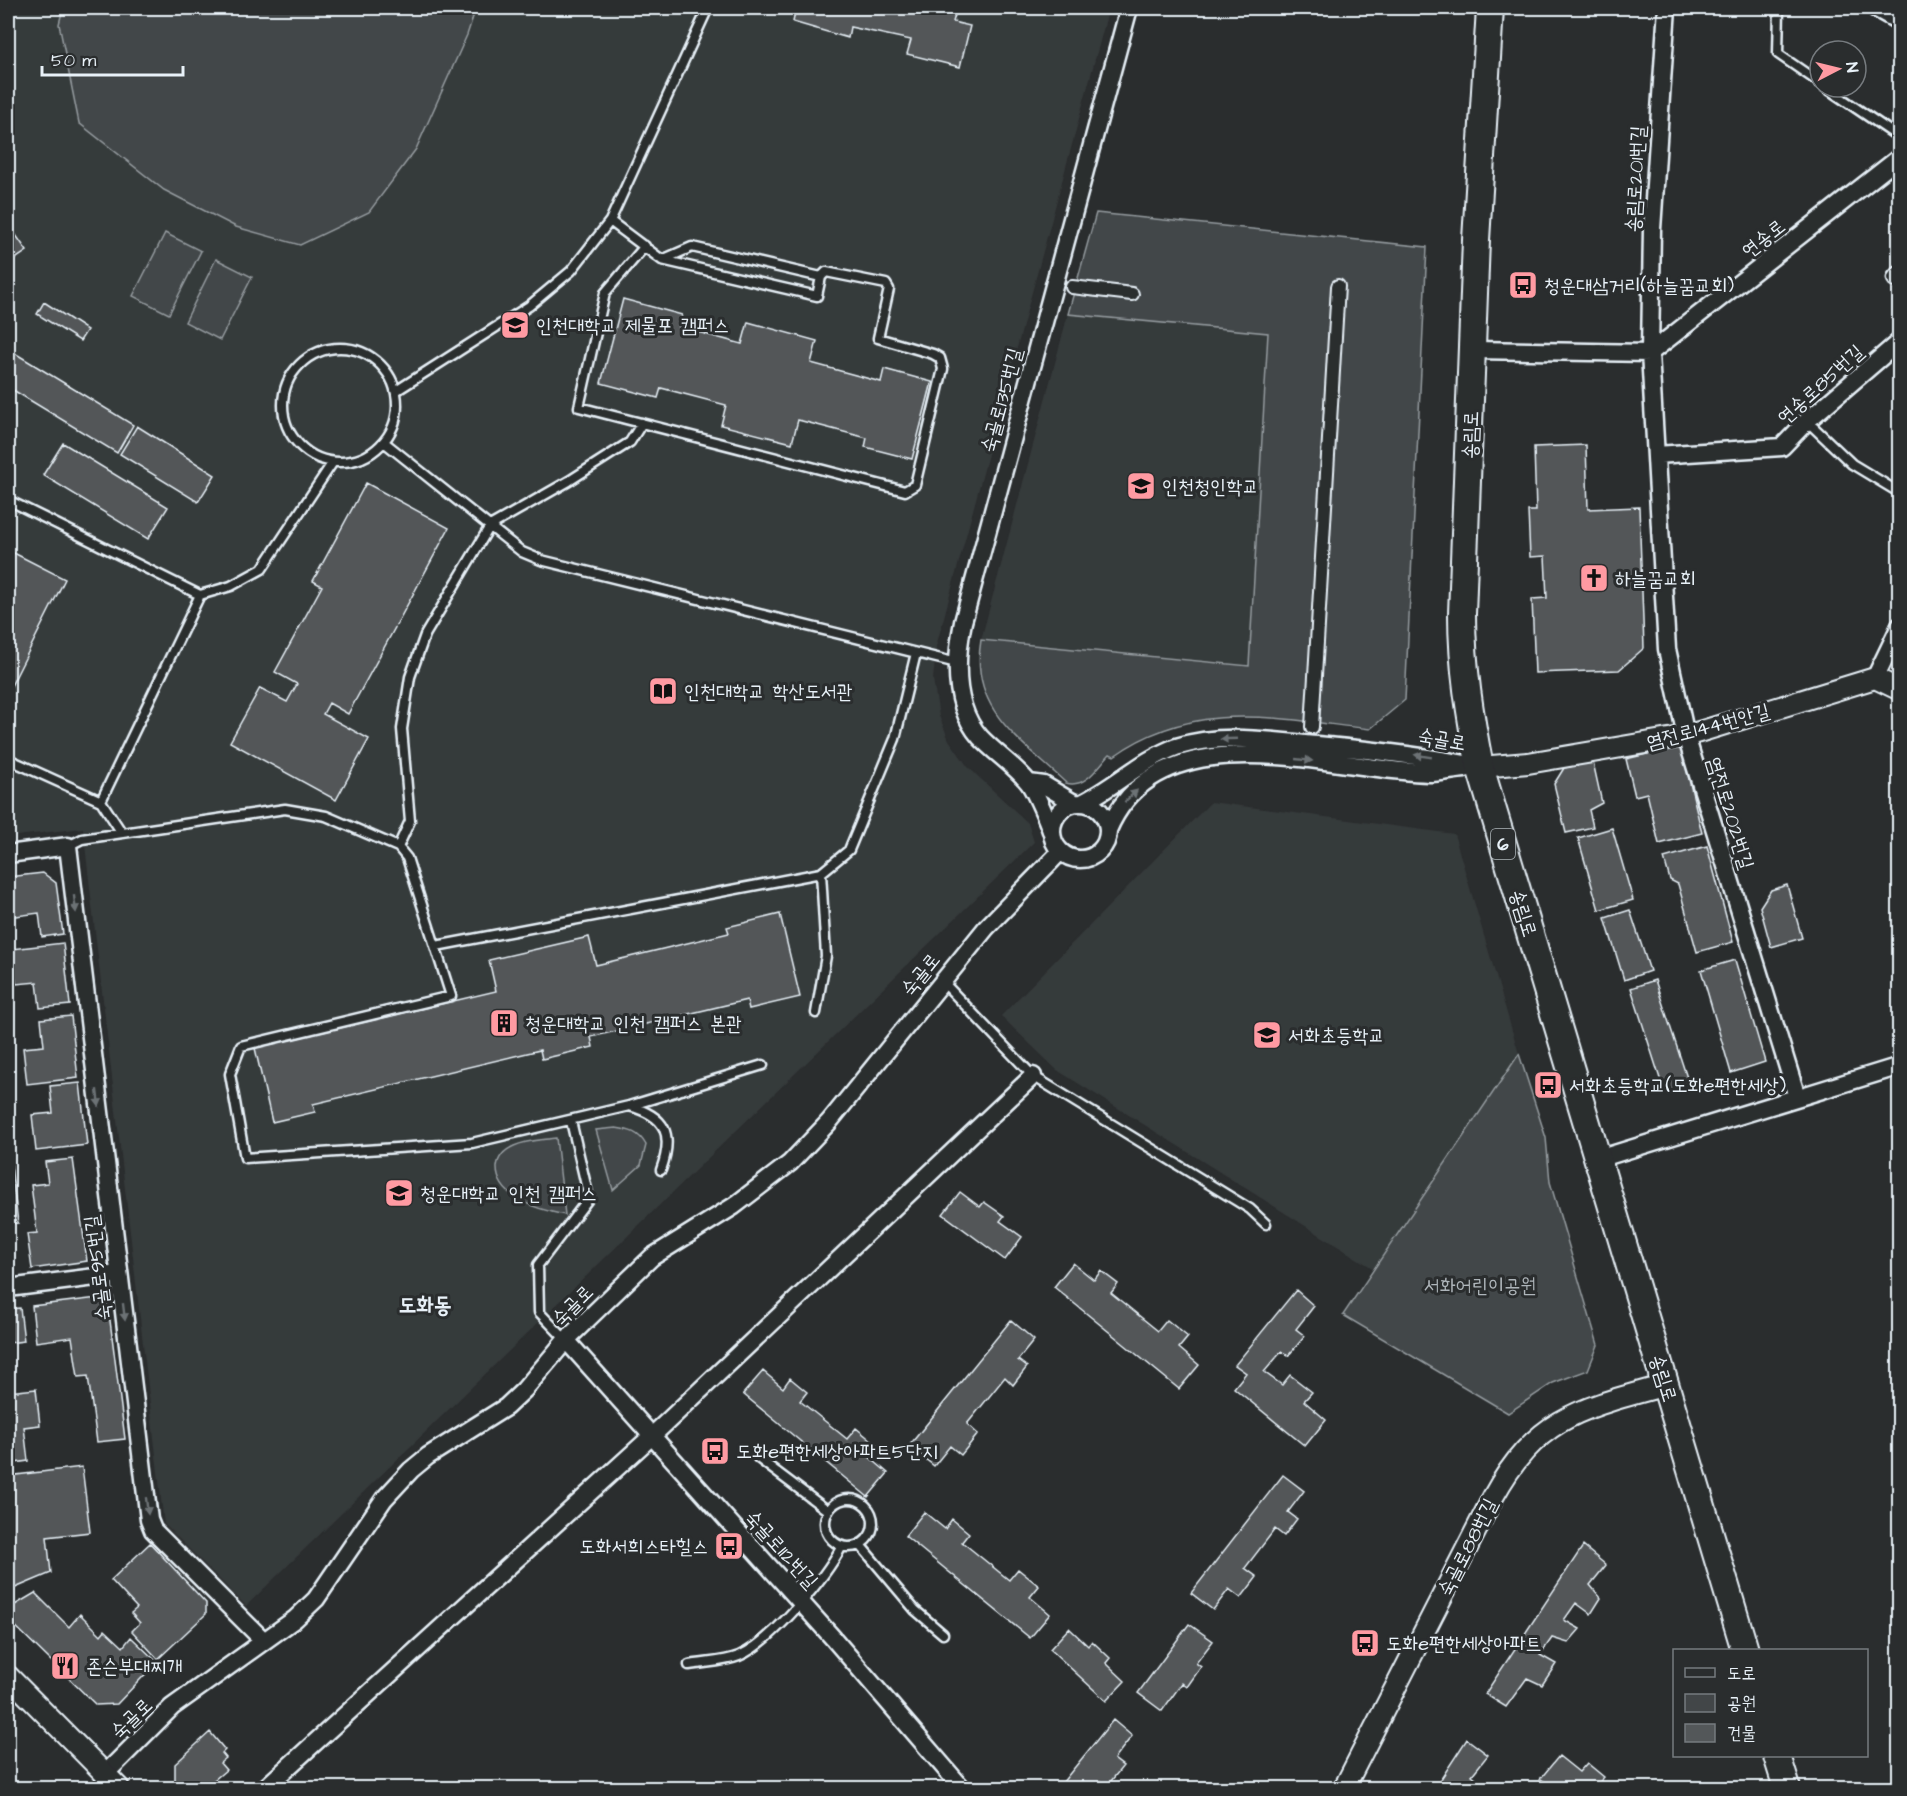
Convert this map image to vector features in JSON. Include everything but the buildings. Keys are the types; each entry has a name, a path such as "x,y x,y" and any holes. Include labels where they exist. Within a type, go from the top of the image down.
{"main road":[{"name":"송림로","path":"1490,8 1476,240 1462,641 1470,713 1480,767 1745,1649"},
{"path":"1778,1757 1786,1788"}],"street":[{"name":"숙골로135번길","path":"1051,831 1029,783 980,737 971,723 963,707 957,663 963,622 1129,8"},
{"name":"송림로201번길","path":"1650,353 1652,229 1667,8"},
{"path":"1875,8 1899,22"},
{"name":"연송로","path":"1650,353 1899,157"},
{"path":"1312,727 1338,286"},
{"path":"1072,287 1131,294"},
{"name":"연송로85번길","path":"1656,455 1782,447 1807,421 1899,341"},
{"path":"1473,350 1650,353"},
{"name":"염전로202번길","path":"1650,353 1667,648 1686,736 1797,1097"},
{"path":"1899,626 1875,678 1899,690"},
{"name":"염전로144번안길","path":"1480,767 1528,763 1686,736 1875,678"},
{"name":"숙골로","path":"1051,831 1060,810 1108,789 1139,765 1158,755 1213,739 1266,740 1424,755 1480,767"},
{"name":"숙골로","path":"105,1774 172,1707 295,1618 316,1599 397,1484 428,1456 506,1407 524,1390 566,1340 652,1257 734,1206 790,1163 829,1122 986,928 1060,852 1075,860 1092,857 1104,846 1108,830 1119,809 1132,794 1165,771 1200,758 1245,754 1430,773 1480,767"},
{"name":"숙골로135번길","path":"1029,783 1044,785 1078,803"},
{"path":"1078,803 1090,804 1103,814 1108,830"},
{"path":"1051,831 1052,839 1060,852"},
{"path":"8,854 68,846"},
{"name":"숙골로95번길","path":"68,846 150,1526 263,1640"},
{"path":"1598,1159 1899,1066"},
{"path":"265,1788 653,1435 1033,1076"},
{"path":"8,1288 119,1274"},
{"name":"숙골로112번길","path":"566,1340 801,1601 962,1788"},
{"name":"숙골로88번길","path":"1344,1788 1493,1497 1518,1456 1537,1437 1582,1410 1666,1385"},
{"path":"8,1676 119,1788"}],"lane":[{"path":"396,391 529,306 571,271 610,221 708,8"},
{"path":"1779,8 1778,54 1808,75"},
{"path":"1842,99 1899,138"},
{"path":"610,221 662,260 817,296 821,277"},
{"path":"645,246 605,293 579,407 905,491 915,485 943,369 940,357 879,338 890,289 886,284 832,271 821,277 692,247 662,260"},
{"path":"346,348 372,357 383,366 396,391 397,412 390,433 384,442 366,456 344,462 333,462 309,453 299,444 286,420 285,392 297,368 319,352 346,348"},
{"path":"1807,421 1852,464 1899,493"},
{"path":"398,847 410,821 402,729 410,677 425,635 490,525 569,481 630,442 642,423"},
{"path":"384,442 522,552 541,560 957,663"},
{"path":"8,500 200,596 231,586 262,569 333,462"},
{"path":"101,801 200,596"},
{"path":"436,946 820,873 849,850 894,739 916,653"},
{"path":"8,759 101,801 122,833"},
{"path":"68,846 81,839 285,809 326,816 398,847 406,858 451,996 241,1046 230,1074 245,1158 472,1143 629,1107 763,1065"},
{"path":"816,1012 826,956 820,873"},
{"path":"942,981 1033,1076 1250,1209 1266,1224"},
{"path":"629,1107 657,1118 665,1129 668,1142 661,1170"},
{"path":"566,1340 539,1312 538,1265 589,1198 571,1121"},
{"path":"758,1458 827,1510"},
{"path":"850,1498 867,1506 874,1522 868,1540 861,1546 842,1546 829,1535 825,1519 827,1510 833,1503 850,1498"},
{"path":"689,1665 726,1660 747,1652 820,1580 842,1546"},
{"path":"861,1546 915,1610 943,1634"}],"shaded area":[{"name":"인천대학교 제물포 캠퍼스","path":"8,8 1109,8 937,643 933,679 939,716 949,740 968,767 1028,823 1034,842 246,1606 164,1524 83,828 8,837"},
{"name":"인천청인학교","path":"1068,314 1268,332 1249,666 981,640"},
{"name":"서화초등학교","path":"1211,802 1454,834 1519,1054 1374,1269 1057,1070 1001,1016"}],"green space":[{"path":"63,8 476,8 467,35 416,149 369,212 300,245 236,227 164,190 79,123 59,24"},
{"path":"1096,213 1427,247 1405,700 1370,729 1270,718 1206,719 1175,726 1144,738 1114,756 1110,754 1086,780 1073,784 1066,783 1016,737 991,705 983,686 979,664 981,640 1249,666 1268,333 1068,314"},
{"path":"165,233 201,251 169,314 133,296"},
{"path":"216,259 252,277 220,340 185,322"},
{"name":"서화어린이공원","path":"1519,1054 1546,1138 1550,1182 1598,1345 1588,1370 1553,1383 1508,1413 1343,1315"},
{"path":"616,1128 634,1132 646,1145 641,1165 613,1190 596,1130"},
{"path":"556,1138 565,1215 533,1206 512,1195 499,1178 497,1167 502,1154 514,1146 529,1141"}],"place":[{"name":"청운대삼거리(하늘꿈교회)","path":"1523,285"},
{"name":"인천대학교 제물포 캠퍼스","path":"515,325"},
{"name":"인천청인학교","path":"1141,486"},
{"name":"하늘꿈교회","path":"1594,578"},
{"name":"인천대학교 학산도서관","path":"663,691"},
{"name":"청운대학교 인천 캠퍼스 본관","path":"504,1023"},
{"name":"서화초등학교","path":"1267,1035"},
{"name":"서화초등학교(도화e편한세상)","path":"1548,1085"},
{"name":"청운대학교 인천 캠퍼스","path":"399,1193"},
{"name":"도화e편한세상아파트5단지","path":"715,1451"},
{"name":"도화서희스타힐스","path":"729,1546"},
{"name":"도화e편한세상아파트","path":"1365,1643"},
{"name":"존슨부대찌개","path":"65,1666"}],"district":[{"name":"도화동","path":"425,1304"}]}
